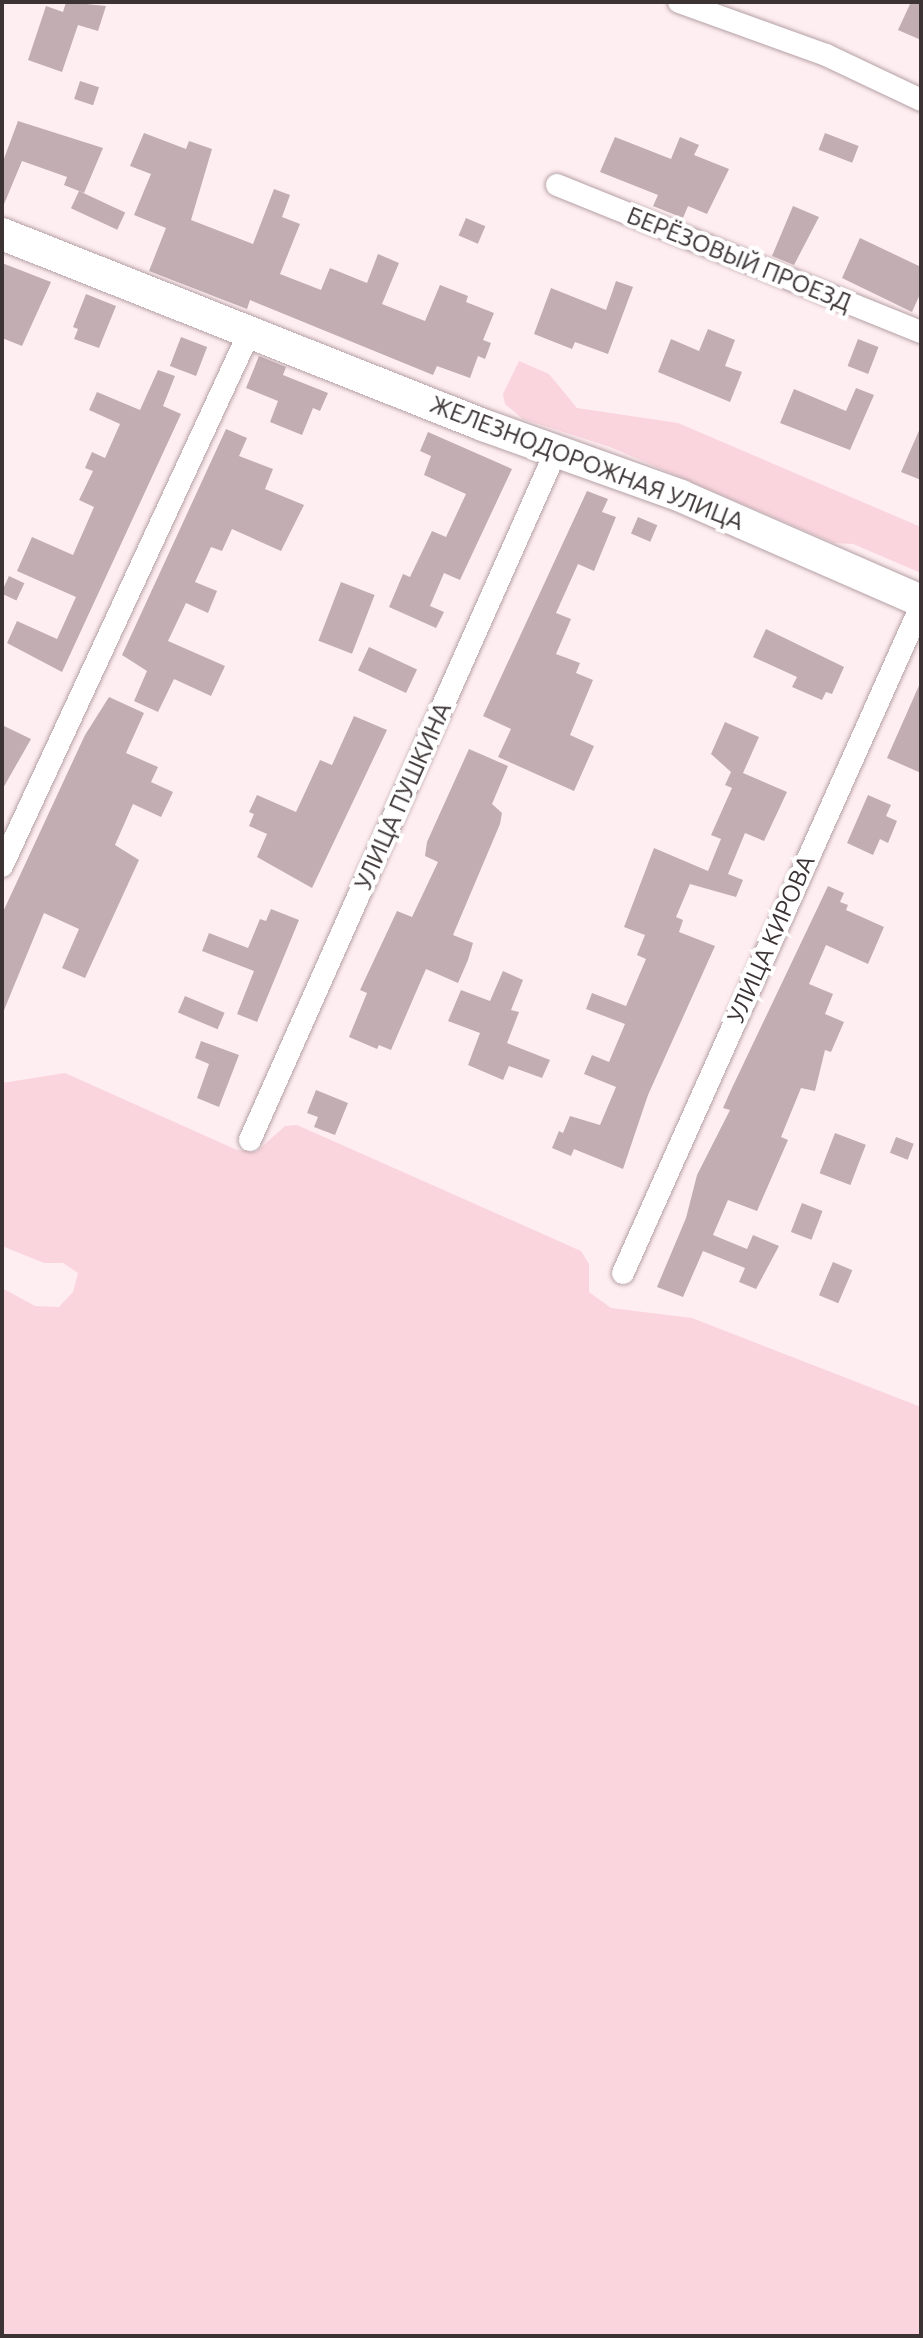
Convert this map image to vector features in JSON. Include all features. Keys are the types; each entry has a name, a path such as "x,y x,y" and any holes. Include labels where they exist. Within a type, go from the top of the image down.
{"street":[{"path":"679,2 826,55 921,100"},
{"name":"БЕРЁЗОВЫЙ ПРОЕЗД","path":"557,185 921,332"},
{"name":"ЖЕЛЕЗНОДОРОЖНАЯ УЛИЦА","path":"2,234 556,451 681,496 921,604"},
{"path":"2,866 250,331"},
{"name":"УЛИЦА ПУШКИНА","path":"250,1140 556,451"},
{"name":"УЛИЦА КИРОВА","path":"623,1273 921,604"}],"shaded area":[{"path":"519,361 549,374 577,408 678,423 921,527 921,573 853,544 834,543 610,447 523,419 505,404 503,394"},
{"path":"65,1073 237,1150 256,1152 285,1126 297,1125 581,1251 589,1264 589,1292 611,1308 692,1318 921,1407 921,2336 2,2336 2,1288 35,1306 59,1307 73,1292 78,1273 63,1263 44,1263 2,1246 2,1083"}],"building":[{"path":"66,2 106,6 98,31 78,25 62,72 28,60 46,6 63,12"},
{"path":"911,2 921,2 921,40 898,30"},
{"path":"80,81 99,87 93,105 74,99"},
{"path":"18,121 103,148 84,193 64,185 67,177 22,161 2,209 2,164"},
{"path":"144,133 186,149 189,141 212,149 191,220 253,244 274,189 290,195 282,217 300,224 280,274 321,290 330,268 367,283 378,254 399,263 382,304 425,321 440,285 468,296 466,302 494,313 483,340 491,343 485,359 478,356 470,378 437,366 433,375 250,300 247,309 149,271 166,228 134,215 151,174 130,166"},
{"path":"825,133 859,146 852,163 819,150"},
{"path":"615,137 671,159 680,137 699,145 694,155 729,169 707,214 688,206 683,218 653,206 658,195 600,172"},
{"path":"79,191 125,213 117,230 71,208"},
{"path":"793,206 819,217 794,265 772,256"},
{"path":"466,218 485,226 478,244 459,235"},
{"path":"860,238 921,267 921,292 912,312 842,278"},
{"path":"2,263 51,282 22,346 2,338"},
{"path":"616,281 633,287 608,354 575,342 572,349 534,334 551,288 606,310"},
{"path":"86,294 116,306 99,348 74,339 78,329 73,327"},
{"path":"708,329 735,340 725,366 742,372 730,402 658,372 671,339 699,351"},
{"path":"181,337 207,347 196,376 170,366"},
{"path":"858,339 879,347 868,374 848,366"},
{"path":"259,356 286,367 283,375 328,393 320,411 313,408 302,435 270,422 278,401 246,388"},
{"path":"158,370 175,376 163,406 181,414 62,672 7,643 17,621 57,639 76,597 17,571 32,537 73,555 94,507 79,500 93,471 85,468 92,452 105,458 120,424 89,410 97,392 140,410"},
{"path":"856,388 874,395 850,450 780,423 794,389 846,411"},
{"path":"921,426 921,480 901,472"},
{"path":"226,429 247,438 239,456 273,469 265,489 304,505 281,551 232,529 222,551 211,547 195,582 217,591 208,613 186,603 168,641 225,666 211,696 174,679 158,712 134,701 147,671 122,655"},
{"path":"428,432 512,469 460,580 444,573 430,606 444,612 436,628 389,607 403,574 410,577 432,531 446,537 466,494 424,475 431,456 420,451"},
{"path":"587,491 608,499 602,512 616,517 594,571 578,564 556,613 571,619 556,654 580,663 576,673 593,680 570,735 594,746 574,791 498,757 511,729 483,716"},
{"path":"638,517 657,525 650,542 631,534"},
{"path":"9,576 24,583 16,600 2,594"},
{"path":"341,582 375,595 352,654 318,641"},
{"path":"766,629 844,667 832,694 826,692 822,700 792,687 797,677 753,657"},
{"path":"369,647 417,669 406,693 358,671"},
{"path":"921,681 921,773 887,758"},
{"path":"109,697 144,713 126,753 158,767 151,782 173,792 161,817 133,804 115,845 139,860 85,978 62,968 79,929 44,913 2,1015 2,914 85,735"},
{"path":"354,716 387,730 312,888 257,857 267,834 249,826 254,814 249,812 257,795 296,812 320,760 332,765"},
{"path":"725,722 759,737 743,773 787,792 764,841 745,833 728,874 743,880 736,897 690,884 676,917 683,920 679,932 715,946 648,1095 623,1169 574,1149 571,1156 552,1148 559,1131 563,1133 570,1116 600,1125 616,1087 584,1074 592,1055 609,1062 625,1024 586,1009 592,993 626,1006 646,959 637,955 645,935 624,927 654,848 708,871 721,839 711,835 732,788 725,785 731,772 711,754"},
{"path":"2,725 31,739 2,790"},
{"path":"469,749 508,766 492,804 502,813 500,824 453,935 473,943 468,960 458,983 426,969 391,1050 379,1045 377,1049 349,1037 367,993 360,990 397,911 412,917 438,862 425,856 427,842"},
{"path":"868,795 891,805 886,816 897,821 888,843 880,839 873,855 847,843"},
{"path":"828,886 844,893 840,902 848,905 846,910 884,927 868,964 826,945 809,984 833,994 825,1014 844,1022 831,1052 825,1050 815,1091 801,1088 781,1137 788,1140 757,1211 728,1200 713,1235 747,1249 753,1235 779,1246 756,1289 739,1282 745,1268 703,1251 683,1297 657,1287 686,1218 697,1175 730,1110 723,1108"},
{"path":"271,909 299,920 257,1022 237,1014 254,971 202,951 209,933 248,948 260,919 266,921"},
{"path":"503,971 523,980 511,1010 519,1012 507,1043 550,1060 542,1078 509,1066 503,1080 468,1065 480,1033 448,1021 461,990 490,1001"},
{"path":"185,996 225,1013 218,1029 178,1013"},
{"path":"201,1041 239,1055 219,1107 197,1098 209,1064 195,1058"},
{"path":"316,1090 348,1103 335,1135 314,1127 318,1117 307,1113"},
{"path":"835,1133 866,1145 850,1185 820,1173"},
{"path":"896,1137 914,1144 908,1160 890,1153"},
{"path":"802,1203 823,1211 811,1240 791,1232"},
{"path":"833,1262 852,1270 838,1303 819,1295"}]}
